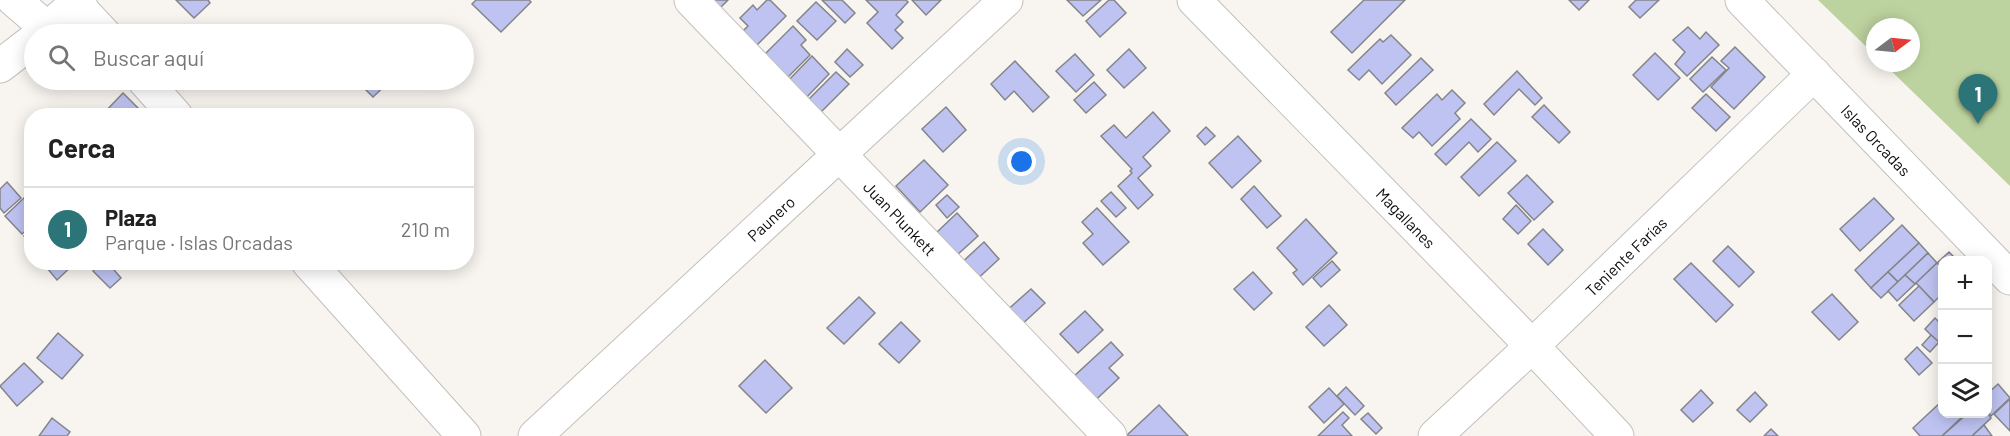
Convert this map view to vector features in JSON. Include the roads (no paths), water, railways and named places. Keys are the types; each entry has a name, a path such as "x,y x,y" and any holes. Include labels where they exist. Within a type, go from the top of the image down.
{"street":[{"path":"14,0 33,24"},
{"name":"Juan Plunkett","path":"691,0 1110,436"},
{"name":"Paunero","path":"535,436 1006,0"},
{"name":"Magallanes","path":"1194,0 1617,436"},
{"name":"Islas Orcadas","path":"1742,0 1814,74 2006,261"},
{"path":"53,24 78,2 96,24"},
{"path":"0,66 24,47"},
{"name":"Teniente Farías","path":"1435,436 1532,346 1814,74"},
{"path":"153,90 169,108"},
{"path":"315,270 464,436"}],"place":[{"name":"Plaza","path":"1978,124"}]}
